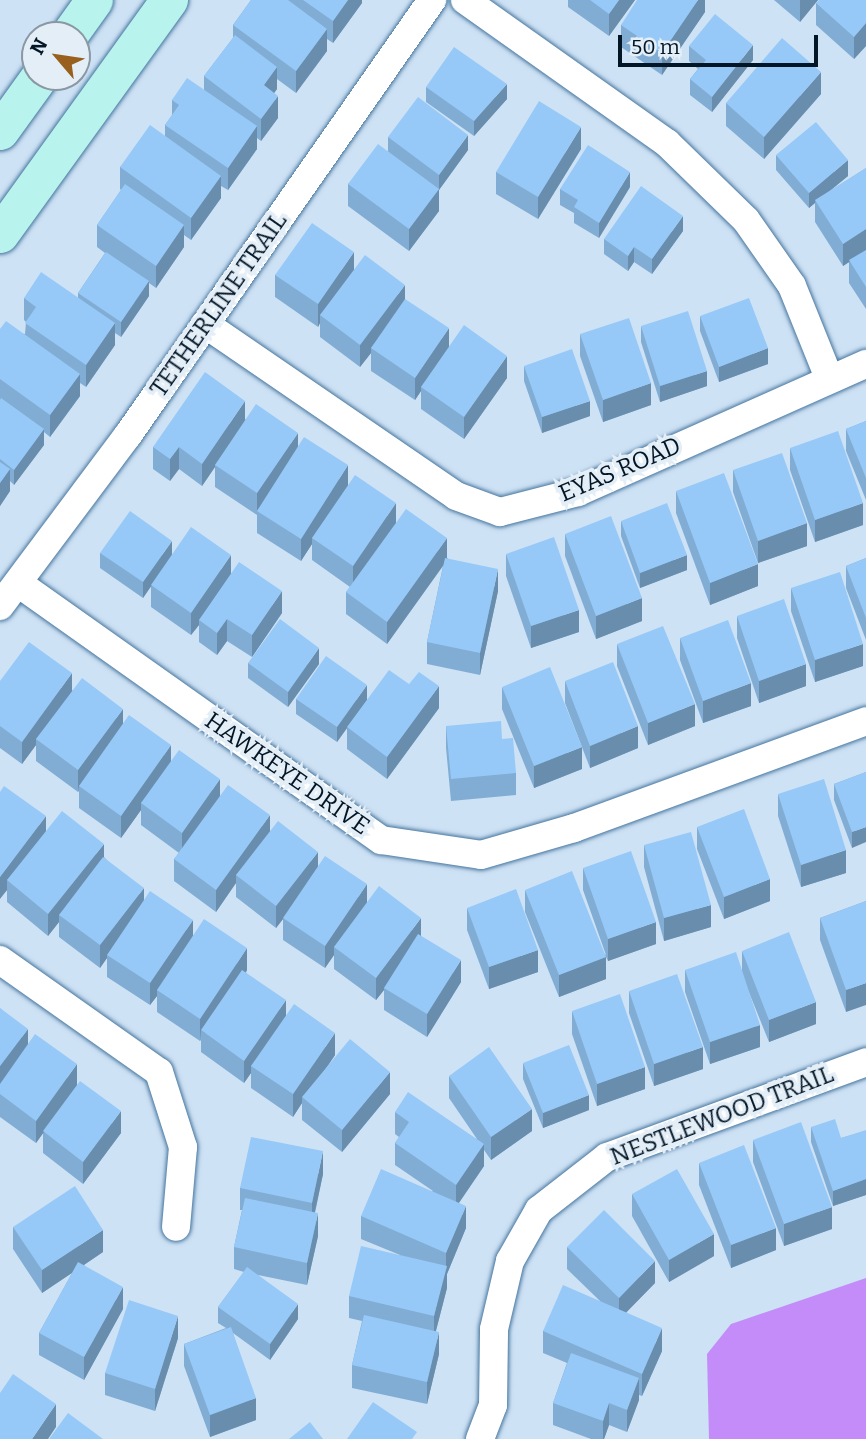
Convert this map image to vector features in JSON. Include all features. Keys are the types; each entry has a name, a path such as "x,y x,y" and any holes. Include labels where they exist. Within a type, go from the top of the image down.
{"main road":[{"path":"79,21 94,0"},
{"path":"0,234 169,0"},
{"path":"0,131 29,91"}],"street":[{"name":"TETHERLINE TRAIL","path":"0,606 205,324 432,0"},
{"path":"465,0 667,143 746,220 792,286 829,378"},
{"name":"EYAS ROAD","path":"205,324 456,496 500,512 578,492 829,378 866,364"},
{"name":"HAWKEYE DRIVE","path":"18,583 381,840 481,855 574,828 866,721"},
{"path":"0,960 159,1072 183,1147 176,1227"},
{"name":"NESTLEWOOD TRAIL","path":"480,1439 493,1405 494,1329 510,1261 539,1210 607,1157 866,1062"}],"shaded area":[{"path":"866,1278 866,1439 709,1439 707,1354 731,1324"}],"building":[{"path":"251,0 288,0 327,29 296,71 233,25"},
{"path":"303,0 348,0 333,21"},
{"path":"590,0 619,0 609,14"},
{"path":"637,0 698,0 662,53 621,25"},
{"path":"819,0 866,0 866,23 854,37 816,3"},
{"path":"715,14 753,45 712,97 690,79 706,60 689,46"},
{"path":"235,35 277,67 264,85 278,96 261,119 204,76"},
{"path":"782,38 821,72 764,137 726,103"},
{"path":"454,47 507,84 474,121 426,87"},
{"path":"187,78 257,126 228,168 165,125 179,105 172,100"},
{"path":"418,97 468,135 439,175 388,137"},
{"path":"539,101 581,127 538,197 496,172"},
{"path":"816,122 848,160 809,193 776,155"},
{"path":"150,125 221,176 191,218 120,167"},
{"path":"378,144 439,189 409,229 348,184"},
{"path":"588,145 630,172 599,223 574,207 578,200 560,189"},
{"path":"866,168 866,229 843,244 815,200"},
{"path":"125,184 184,225 156,266 97,225"},
{"path":"641,186 683,216 652,259 634,247 628,256 604,239"},
{"path":"312,223 354,252 318,304 275,275"},
{"path":"866,250 866,287 849,260"},
{"path":"106,252 149,281 121,322 78,293"},
{"path":"365,255 405,285 360,345 320,315"},
{"path":"41,272 115,323 86,365 25,323 36,307 24,298"},
{"path":"749,298 768,348 719,367 700,316"},
{"path":"405,299 449,328 415,378 371,348"},
{"path":"688,311 707,371 660,386 641,326"},
{"path":"629,318 651,383 603,400 580,334"},
{"path":"6,321 80,374 50,415 0,379 0,329"},
{"path":"464,325 507,356 464,417 421,387"},
{"path":"572,349 590,401 542,417 524,366"},
{"path":"205,372 245,401 202,464 179,447 170,459 153,447"},
{"path":"1,398 44,429 14,470 0,459"},
{"path":"256,404 298,433 257,493 215,465"},
{"path":"866,421 866,478 846,429"},
{"path":"838,431 863,503 815,520 790,448"},
{"path":"304,437 348,465 301,539 257,511"},
{"path":"782,453 807,523 758,541 733,470"},
{"path":"0,462 10,469 0,483"},
{"path":"724,473 758,564 710,583 676,491"},
{"path":"355,475 396,503 353,566 312,538"},
{"path":"667,503 687,555 640,573 621,521"},
{"path":"406,509 447,538 387,622 346,592"},
{"path":"130,511 172,541 143,582 100,553"},
{"path":"611,516 642,598 596,616 565,534"},
{"path":"191,527 231,555 191,613 151,585"},
{"path":"554,537 579,610 531,626 506,554"},
{"path":"445,558 498,569 480,653 427,642"},
{"path":"866,558 866,618 846,566"},
{"path":"239,562 282,591 252,635 227,619 217,633 199,620"},
{"path":"840,572 863,644 815,660 791,588"},
{"path":"784,599 806,664 759,681 737,616"},
{"path":"280,619 319,648 288,692 248,663"},
{"path":"728,620 751,683 703,701 680,638"},
{"path":"663,626 695,704 648,723 617,644"},
{"path":"29,642 72,673 22,742 0,726 0,681"},
{"path":"326,656 367,685 337,727 296,699"},
{"path":"613,662 638,726 590,746 565,681"},
{"path":"550,667 582,747 534,766 502,687"},
{"path":"389,670 409,684 419,672 439,686 387,757 347,727"},
{"path":"82,678 123,709 78,770 36,739"},
{"path":"129,715 171,745 121,816 79,786"},
{"path":"501,721 502,739 513,738 516,773 451,779 446,726"},
{"path":"179,750 220,779 182,833 141,803"},
{"path":"866,772 866,827 852,832 834,784"},
{"path":"824,779 846,850 801,865 778,794"},
{"path":"228,785 270,815 216,890 174,859"},
{"path":"4,786 46,816 0,877 0,792"},
{"path":"744,809 770,879 724,897 697,827"},
{"path":"62,811 104,844 48,914 7,880"},
{"path":"278,821 318,852 276,906 236,875"},
{"path":"691,832 711,905 664,918 644,845"},
{"path":"631,851 656,922 608,939 583,868"},
{"path":"325,856 367,884 325,946 283,918"},
{"path":"103,857 144,888 100,945 59,915"},
{"path":"572,871 606,957 559,975 525,890"},
{"path":"379,886 421,918 376,978 334,947"},
{"path":"516,889 538,950 489,967 467,908"},
{"path":"150,891 193,920 150,983 107,955"},
{"path":"866,901 866,983 846,990 820,918"},
{"path":"204,919 247,948 200,1019 157,990"},
{"path":"789,932 816,1002 769,1020 742,951"},
{"path":"418,934 461,960 427,1014 384,988"},
{"path":"736,952 760,1025 710,1042 685,970"},
{"path":"242,970 286,1000 244,1061 201,1030"},
{"path":"677,974 703,1047 654,1064 629,991"},
{"path":"620,994 645,1067 597,1084 572,1011"},
{"path":"294,1004 335,1033 293,1094 251,1066"},
{"path":"0,1008 28,1029 0,1066"},
{"path":"35,1034 77,1064 36,1121 0,1094 0,1084"},
{"path":"350,1039 390,1072 342,1130 302,1097"},
{"path":"569,1045 589,1095 543,1113 523,1063"},
{"path":"489,1047 532,1109 491,1137 449,1076"},
{"path":"80,1081 121,1111 83,1162 43,1131"},
{"path":"408,1092 484,1144 456,1185 395,1143 409,1122 395,1112"},
{"path":"835,1119 841,1138 866,1130 866,1179 833,1191 811,1127"},
{"path":"801,1122 832,1207 784,1224 753,1140"},
{"path":"251,1137 323,1151 312,1203 240,1188"},
{"path":"744,1145 776,1228 731,1245 699,1163"},
{"path":"381,1169 466,1206 446,1253 361,1216"},
{"path":"677,1169 714,1234 669,1260 632,1194"},
{"path":"75,1186 103,1230 42,1270 13,1227"},
{"path":"245,1198 318,1213 307,1263 234,1247"},
{"path":"604,1210 655,1261 619,1298 567,1247"},
{"path":"361,1246 447,1266 434,1316 349,1296"},
{"path":"78,1262 123,1287 84,1357 39,1333"},
{"path":"247,1267 298,1304 270,1344 218,1307"},
{"path":"563,1285 662,1328 642,1374 543,1331"},
{"path":"129,1300 178,1316 155,1389 105,1373"},
{"path":"364,1315 439,1332 427,1382 352,1365"},
{"path":"231,1327 256,1398 210,1415 184,1344"},
{"path":"571,1353 639,1378 627,1410 609,1403 603,1421 553,1403"},
{"path":"13,1374 56,1404 32,1439 0,1439 0,1393"},
{"path":"373,1402 417,1432 412,1439 347,1439"},
{"path":"68,1413 103,1439 49,1439"},
{"path":"310,1422 323,1439 289,1439"}]}
